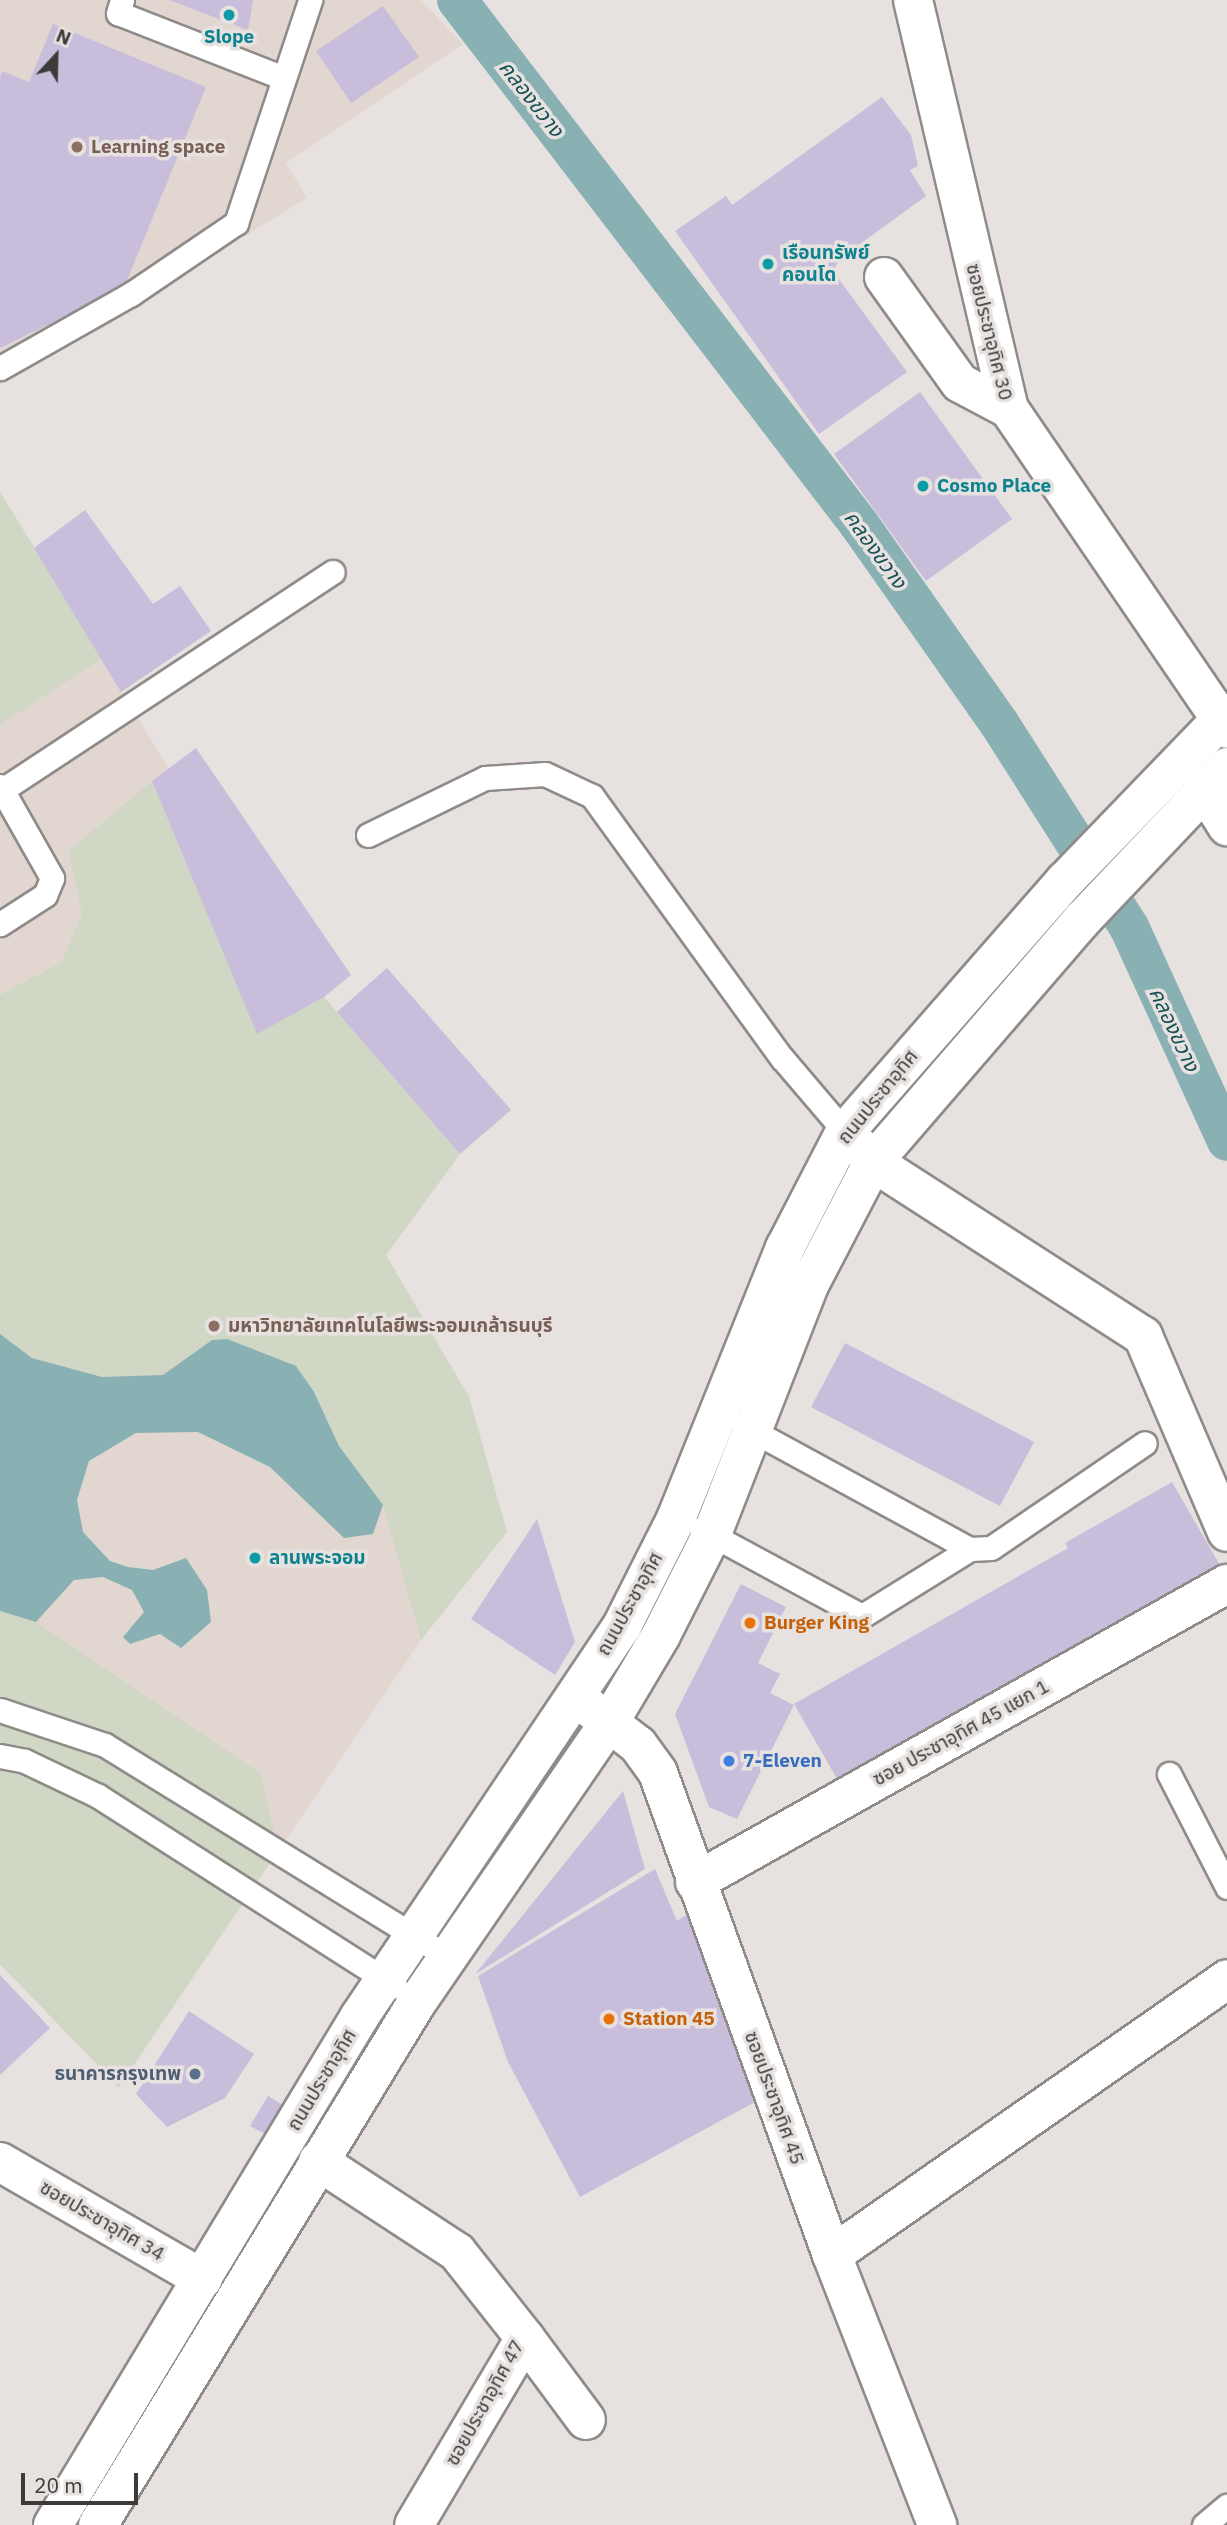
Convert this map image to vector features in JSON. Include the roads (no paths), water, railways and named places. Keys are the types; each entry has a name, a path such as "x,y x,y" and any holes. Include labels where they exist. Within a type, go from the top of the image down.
{"street":[{"name":"ซอยประชาอุทิศ 30","path":"914,0 1009,409 1225,720"},
{"path":"884,277 960,383 1009,409"},
{"name":"ถนนประชาอุทิศ","path":"99,2525 417,2002 610,1721 661,1634 712,1534 736,1421 785,1248 845,1132 1108,834 1225,720"},
{"path":"1216,778 1227,826"},
{"name":"ถนนประชาอุทิศ","path":"53,2525 411,1935 577,1698 622,1626 676,1519 736,1421 873,1162 1082,920 1216,778"},
{"path":"845,1132 873,1162 1143,1336 1227,1532"},
{"name":"ซอย ประชาอุทิศ 45 แยก 1","path":"695,1882 1227,1584"},
{"name":"ซอยประชาอุทิศ 45","path":"577,1698 638,1745 658,1773 695,1882 930,2521"},
{"path":"832,2255 1227,1979"},
{"name":"ซอยประชาอุทิศ 47","path":"318,2161 457,2252 525,2338 414,2525"},
{"name":"ซอยประชาอุทิศ 34","path":"0,2162 203,2279"},
{"path":"525,2338 586,2420"}],"lane":[{"path":"122,0 118,13 284,78"},
{"path":"0,368 131,294 236,223 310,0"},
{"path":"0,924 45,895 52,877 1,788 333,572"},
{"path":"368,835 485,778 545,774 592,796 782,1058 845,1132"},
{"path":"736,1421 970,1549"},
{"path":"676,1519 712,1534 862,1616 970,1549 991,1548 1145,1443"},
{"path":"0,1710 105,1745 447,1956"},
{"path":"0,1756 25,1761 98,1796 384,1978 417,2002"},
{"path":"1169,1774 1227,1887"},
{"path":"1204,2525 1227,2506"}],"water":[{"path":"0,1334 32,1358 102,1377 163,1375 212,1340 227,1339 296,1366 314,1392 339,1446 383,1505 373,1534 344,1538 270,1467 198,1432 136,1433 89,1461 77,1500 83,1532 110,1561 128,1567 153,1570 186,1558 207,1590 211,1622 181,1648 160,1634 130,1644 123,1637 144,1612 132,1590 103,1577 74,1580 36,1622 0,1611"}],"waterway":[{"name":"คลองขวาง","path":"457,0 859,524 999,723 1130,929 1227,1141"}],"place":[{"name":"Slope","path":"229,15"},
{"name":"Learning space","path":"77,147"},
{"name":"เรือนทรัพย์ คอนโด","path":"768,264"},
{"name":"Cosmo Place","path":"923,486"},
{"name":"มหาวิทยาลัยเทคโนโลยีพระจอมเกล้าธนบุรี","path":"214,1326"},
{"name":"ลานพระจอม","path":"255,1558"},
{"name":"Burger King","path":"750,1623"},
{"name":"7-Eleven","path":"729,1761"},
{"name":"Station 45","path":"609,2019"},
{"name":"ธนาคารกรุงเทพ","path":"195,2074"}]}
